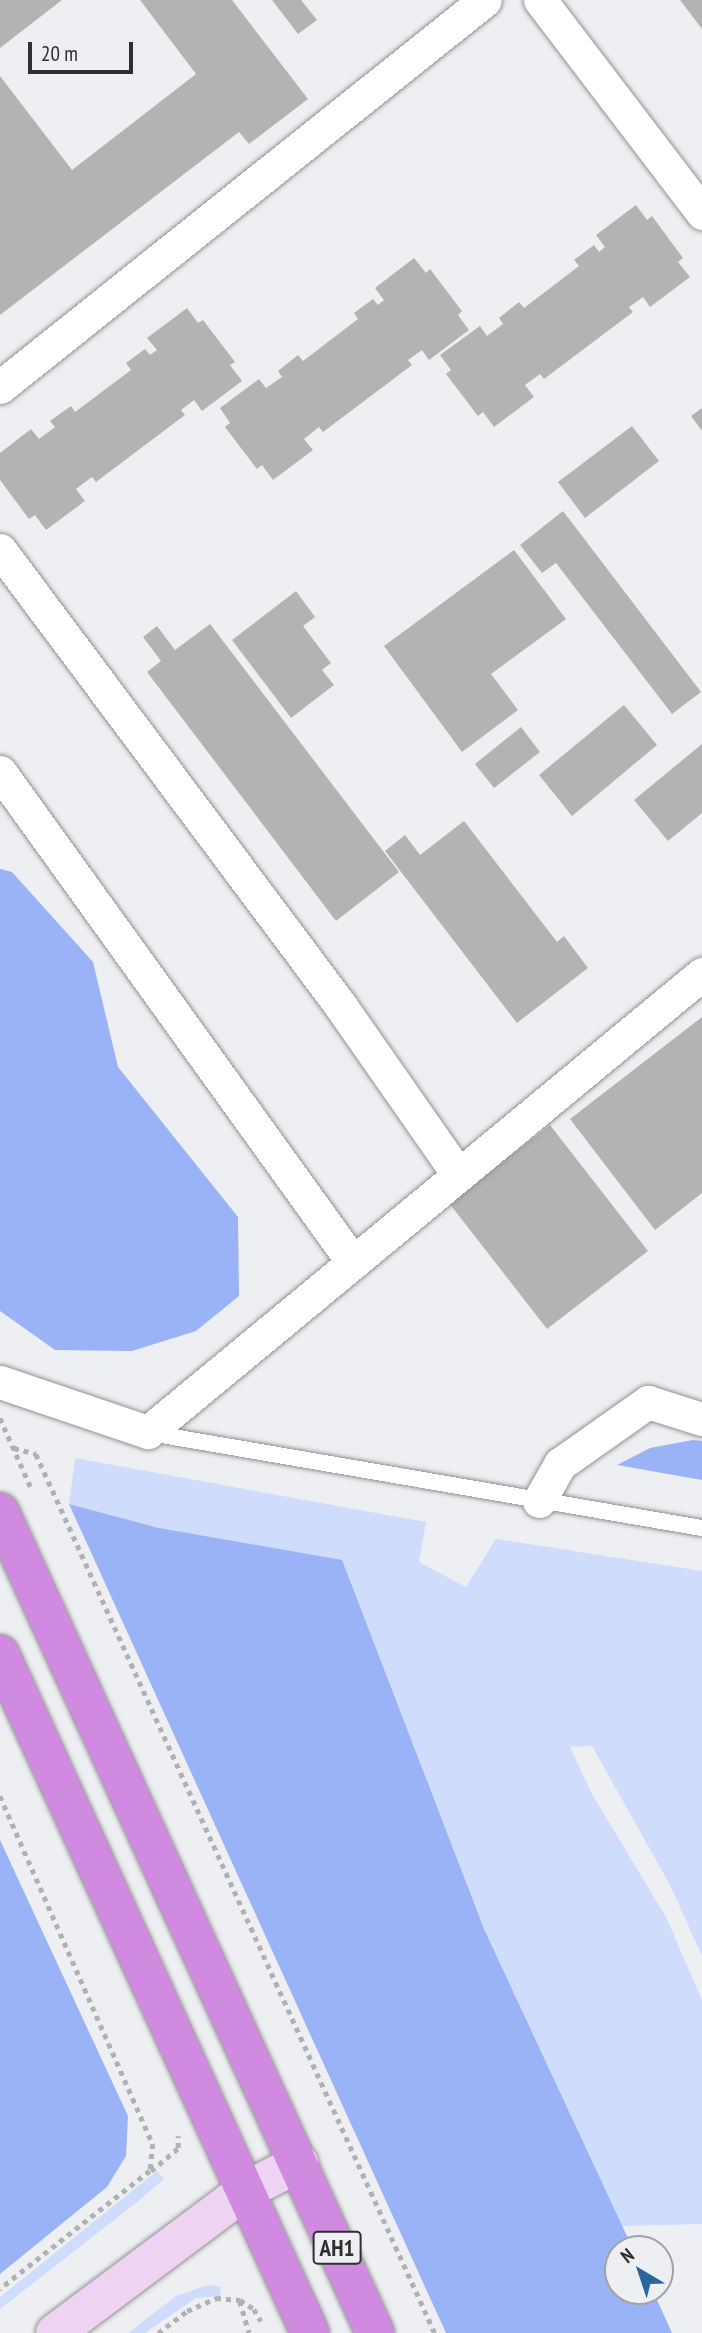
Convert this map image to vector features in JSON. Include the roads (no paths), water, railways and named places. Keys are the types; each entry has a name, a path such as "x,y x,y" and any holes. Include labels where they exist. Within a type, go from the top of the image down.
{"highway":[{"path":"0,1512 299,2163"},
{"path":"0,1654 245,2191"},
{"name":"AH1","path":"299,2163 375,2333"},
{"name":"AH1","path":"245,2191 310,2333"}],"main road":[{"path":"55,2333 245,2191 299,2163"}],"street":[{"path":"0,387 485,0"},
{"path":"540,0 702,213"},
{"path":"0,550 340,1005 458,1174"},
{"path":"0,772 352,1261"},
{"path":"0,1382 148,1432 702,974"},
{"path":"538,1501 560,1464 648,1402 702,1419"}],"lane":[{"path":"148,1432 702,1528"}]}
